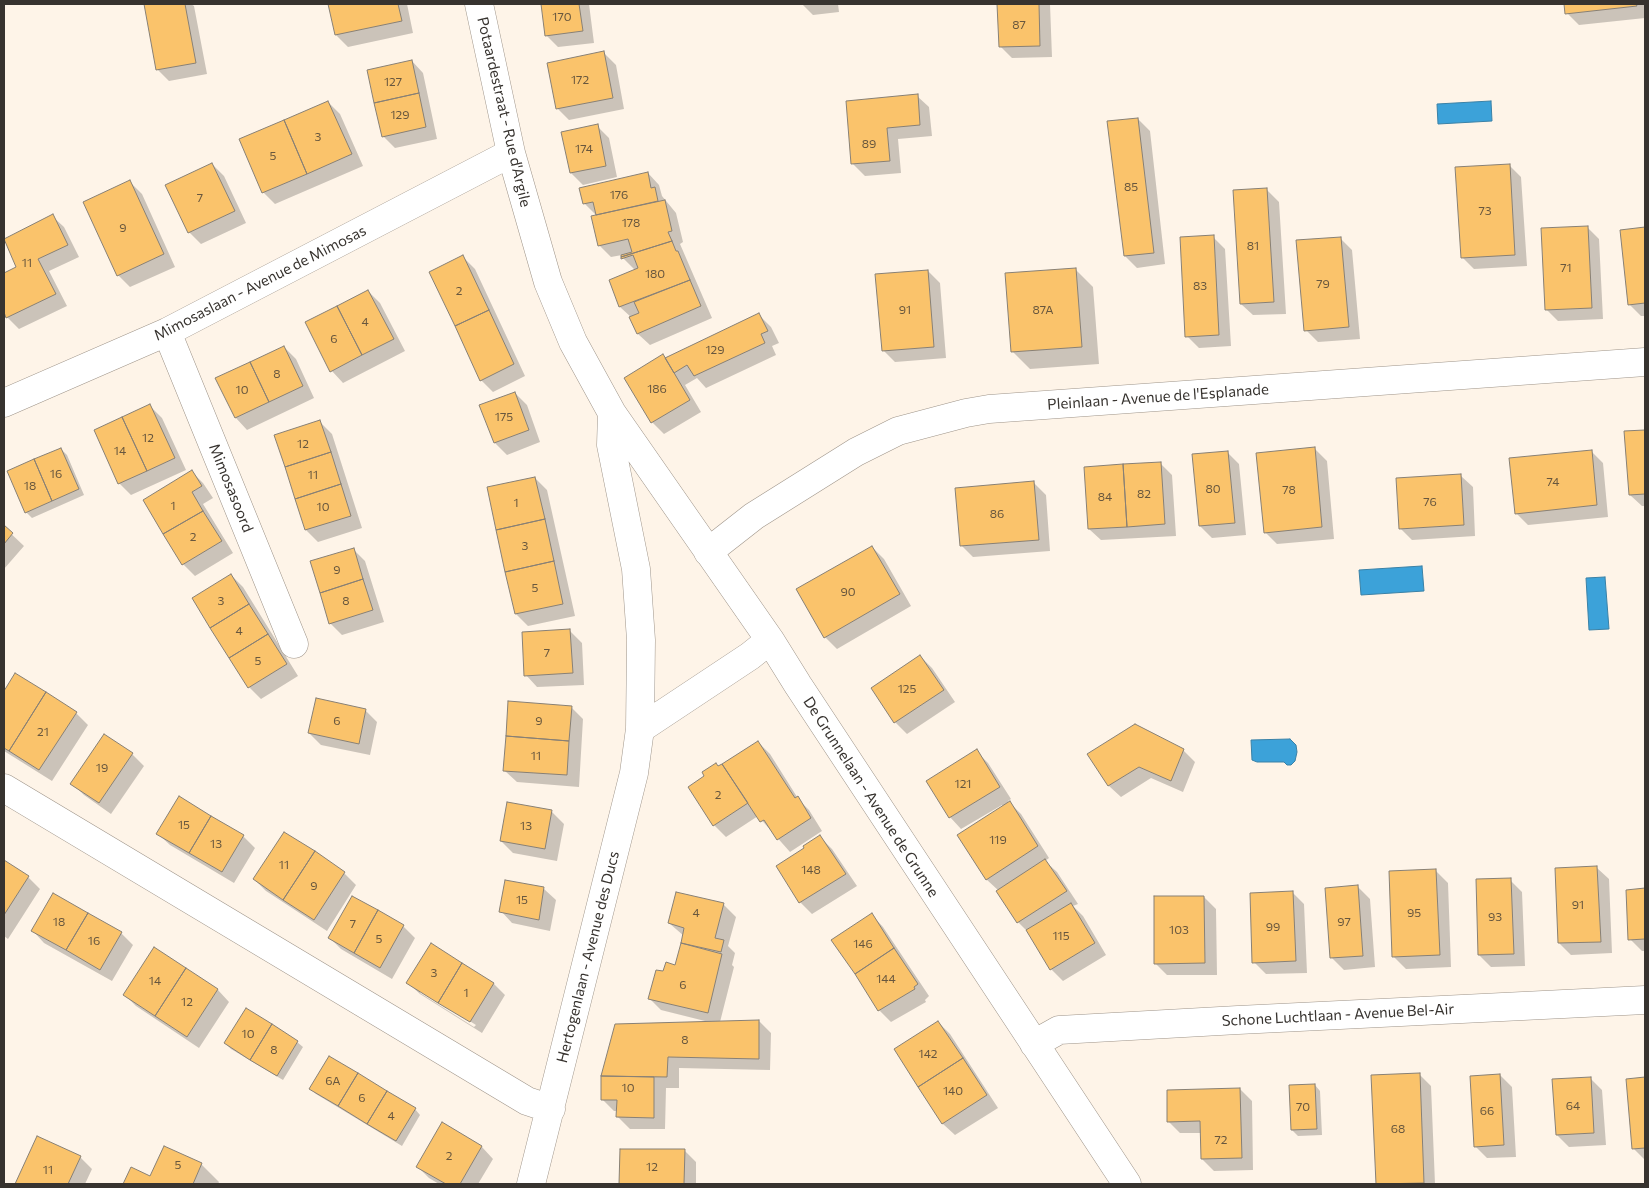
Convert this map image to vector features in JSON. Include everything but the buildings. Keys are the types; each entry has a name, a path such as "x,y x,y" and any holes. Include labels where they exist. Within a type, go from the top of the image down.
{"street":[{"name":"Potaardestraat - Rue d'Argile","path":"479,4 511,153 548,282 573,342 612,413"},
{"name":"Mimosaslaan - Avenue de Mimosas","path":"4,402 167,332 511,153"},
{"name":"Mimosasoord","path":"167,332 294,644"},
{"name":"Pleinlaan - Avenue de l'Esplanade","path":"708,552 754,516 856,452 898,431 989,409 1645,362"},
{"name":"De Grunnelaan - Avenue de Grunne","path":"612,413 770,640 1127,1184"},
{"name":"Hertogenlaan - Avenue des Ducs","path":"532,1184 634,773 640,729 641,640 636,569 611,445 612,413"},
{"path":"640,729 750,656 770,640"},
{"path":"4,788 527,1101 550,1109"},
{"name":"Schone Luchtlaan - Avenue Bel-Air","path":"1034,1044 1059,1030 1645,1000"}],"water":[{"path":"1491,101 1492,121 1438,124 1437,104"},
{"path":"1422,566 1424,591 1361,595 1359,570"},
{"path":"1605,577 1609,629 1589,630 1586,578"},
{"path":"1290,739 1296,745 1297,752 1295,761 1291,765 1287,765 1284,762 1257,762 1252,760 1251,740"}]}
